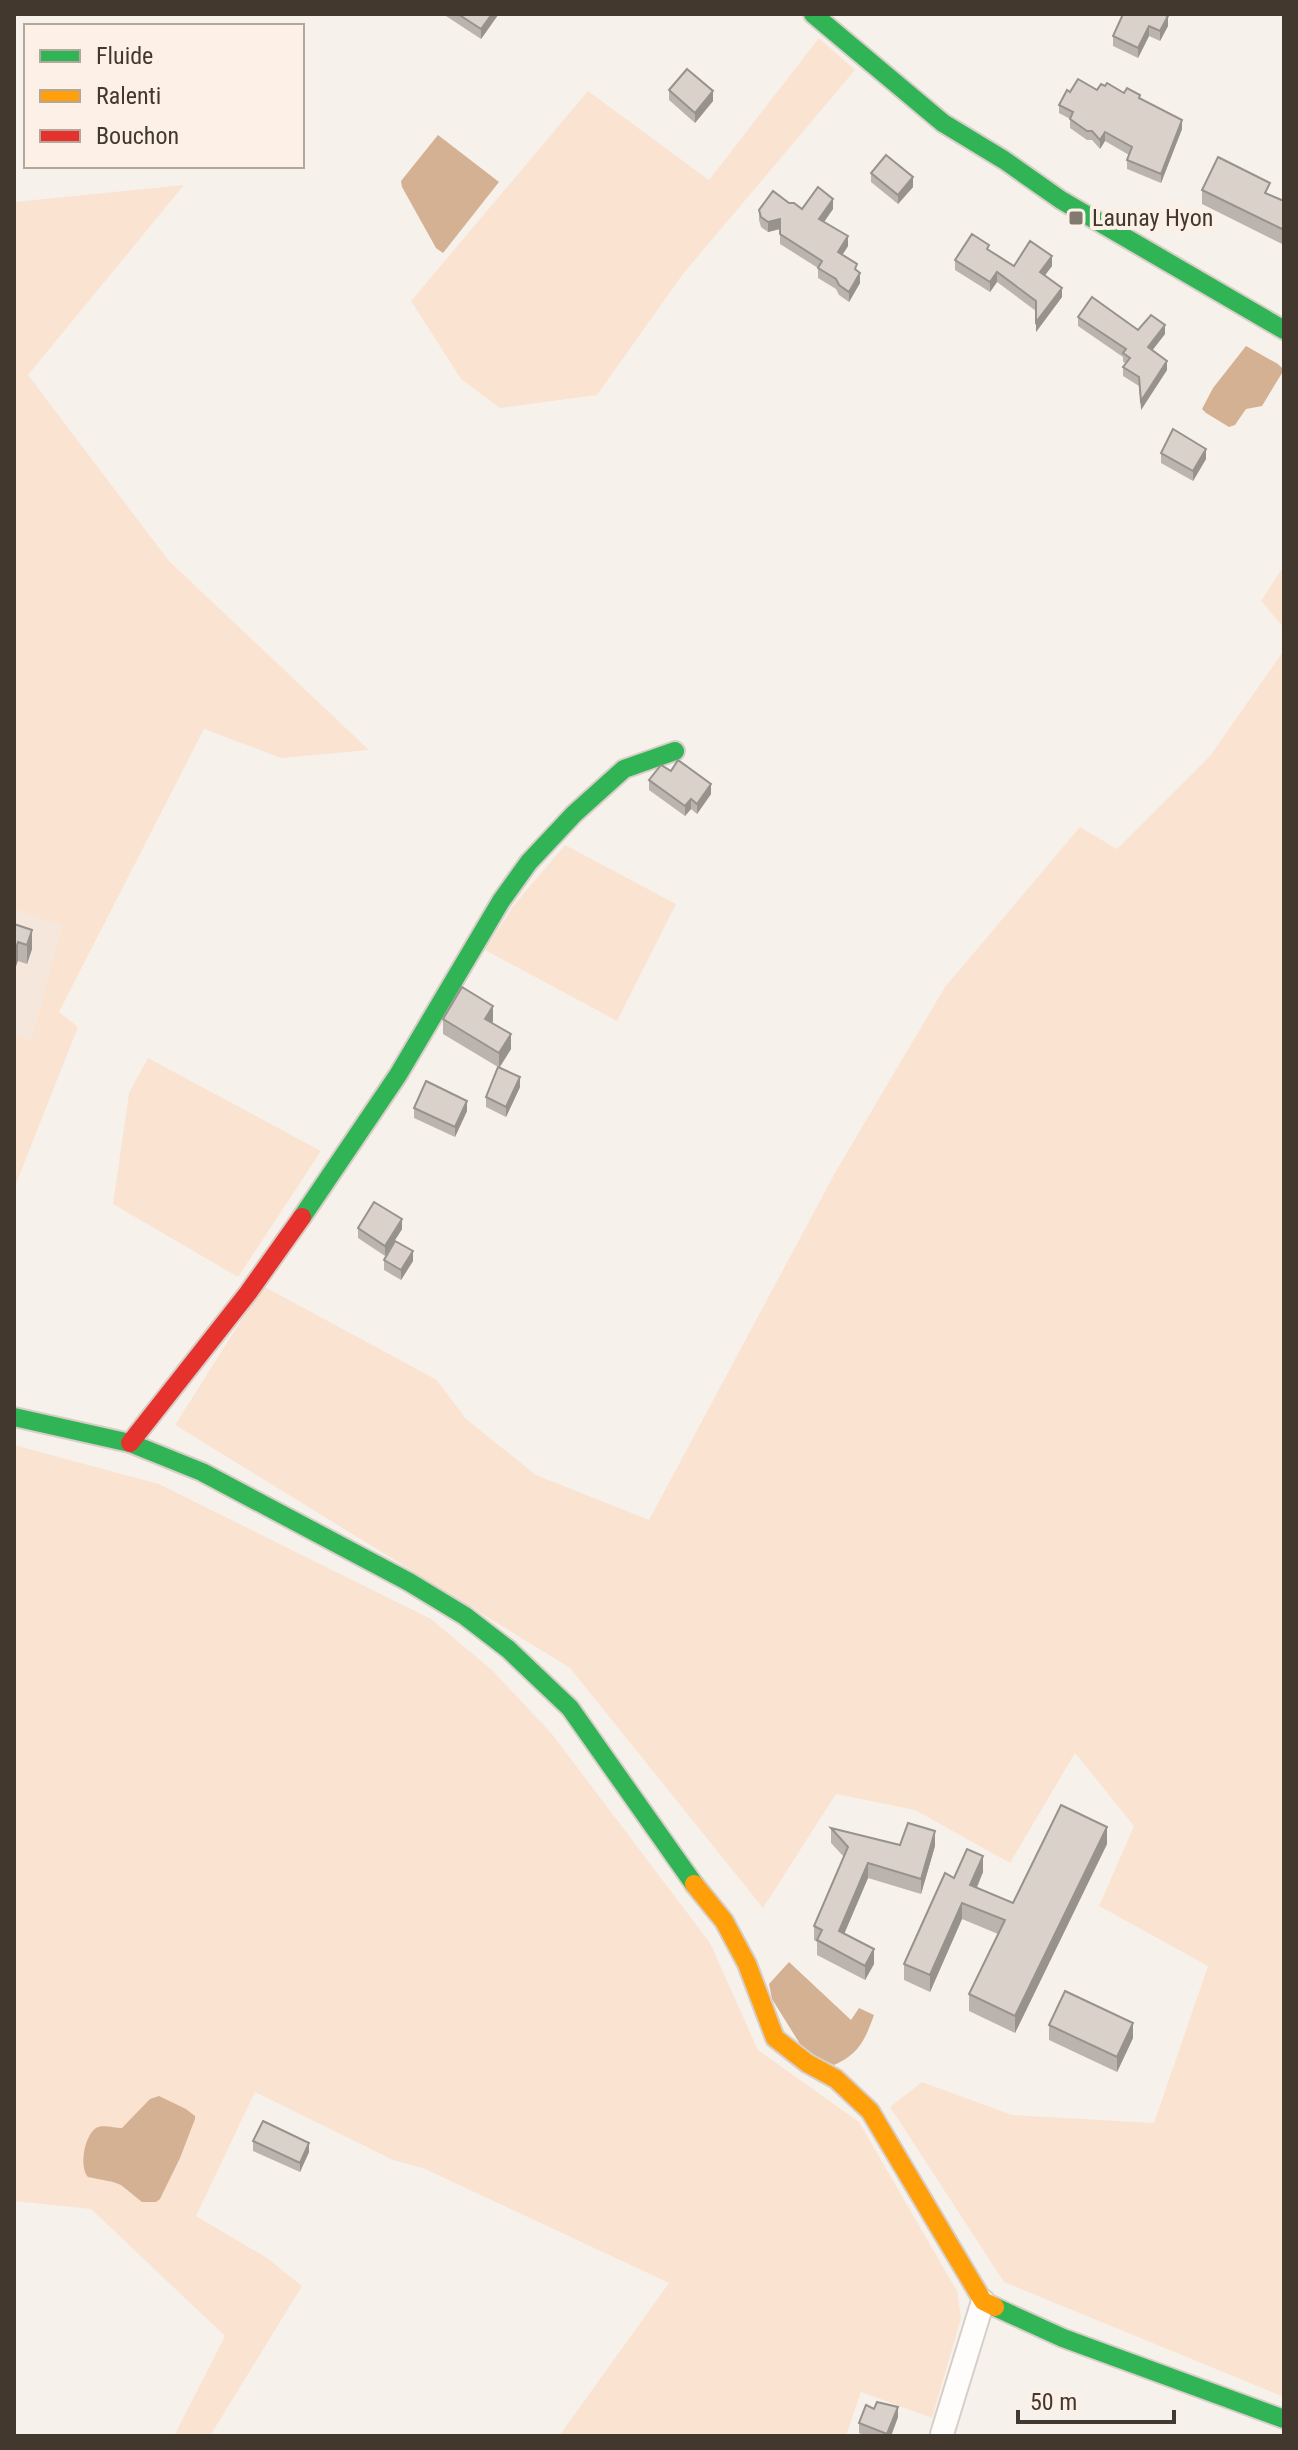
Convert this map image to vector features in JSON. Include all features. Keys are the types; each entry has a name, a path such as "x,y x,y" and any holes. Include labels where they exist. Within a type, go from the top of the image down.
{"street":[{"path":"813,14 943,123 1074,208 1284,330"},
{"path":"130,1443 248,1293 332,1175 398,1075 501,901 529,862 574,814 624,769 675,751"},
{"path":"14,1417 130,1443 202,1472 409,1582 465,1616 508,1649 570,1708 684,1872 724,1921 747,1964 775,2038 807,2063 836,2079 870,2111 983,2301 1063,2338 1284,2419"},
{"path":"942,2434 983,2301"}],"shaded area":[{"path":"819,38 855,70 683,274 597,395 500,408 461,379 411,301 588,91 709,180"},
{"path":"438,135 499,182 443,253 436,248 401,181"},
{"path":"184,185 28,375 169,561 369,750 281,758 204,729 59,1012 78,1027 14,1189 14,1034 31,1040 63,926 14,909 14,202"},
{"path":"1246,346 1278,364 1282,373 1262,406 1246,409 1235,425 1229,427 1202,409 1213,388"},
{"path":"1284,566 1284,628 1261,601"},
{"path":"1284,650 1284,2397 1004,2282 890,2107 922,2082 1012,2115 1154,2123 1208,1966 1099,1906 1134,1826 1075,1753 1010,1863 915,1810 836,1794 763,1908 570,1668 175,1425 263,1286 437,1380 466,1419 536,1475 649,1520 836,1171 945,987 1080,827 1117,849 1210,756"},
{"path":"565,845 676,904 617,1021 485,950 513,906"},
{"path":"14,909 64,926 31,1040 14,1034"},
{"path":"148,1058 321,1151 238,1277 113,1204 129,1093"},
{"path":"14,1445 159,1484 431,1619 492,1670 552,1734 710,1943 758,2050 859,2122 957,2291 961,2318 932,2418 861,2392 846,2436 559,2436 669,2283 425,2169 393,2160 255,2092 196,2216 267,2258 302,2286 210,2436 174,2436 225,2336 91,2209 14,2201"},
{"path":"789,1962 851,2020 859,2008 874,2015 860,2045 850,2056 834,2065 805,2052 772,1999 769,1984"},
{"path":"159,2096 195,2116 180,2158 160,2199 142,2202 121,2185 88,2177 83,2159 92,2132 101,2126 122,2128 150,2099"}],"building":[{"path":"458,14 492,14 481,29"},
{"path":"1123,14 1168,16 1160,31 1149,26 1138,48 1113,36"},
{"path":"687,69 713,91 695,113 669,90"},
{"path":"1078,79 1097,90 1101,84 1105,86 1107,83 1124,93 1127,88 1140,95 1139,98 1182,120 1161,174 1127,160 1132,147 1105,132 1100,140 1092,131 1070,119 1073,112 1059,105"},
{"path":"886,155 913,177 898,195 871,173"},
{"path":"1218,157 1270,183 1265,193 1284,201 1284,230 1202,190"},
{"path":"818,187 833,199 819,219 848,236 838,252 857,264 855,269 860,273 849,292 818,268 822,261 780,234 780,219 768,222 761,217 759,210 773,191 802,209"},
{"path":"972,234 989,245 987,249 1014,266 1030,241 1052,256 1040,272 1062,288 1036,322 1036,301 997,272 990,282 955,260"},
{"path":"1092,297 1138,330 1151,315 1165,325 1148,347 1167,361 1141,401 1139,377 1123,367 1130,358 1123,353 1126,349 1078,317"},
{"path":"1173,429 1206,449 1193,471 1161,453"},
{"path":"678,760 711,784 697,804 691,799 685,806 649,780 661,765 671,771"},
{"path":"14,924 32,930 27,945 18,942 14,954"},
{"path":"462,987 493,1006 485,1019 511,1034 499,1053 443,1019"},
{"path":"498,1067 520,1077 506,1107 486,1097"},
{"path":"426,1081 467,1101 455,1127 414,1108"},
{"path":"374,1202 402,1219 385,1246 358,1228"},
{"path":"395,1241 413,1251 401,1270 384,1260"},
{"path":"1061,1805 1107,1827 1015,2016 969,1994 1005,1920 962,1903 930,1975 904,1964 945,1873 954,1878 967,1849 983,1856 970,1885 1013,1903"},
{"path":"908,1823 935,1831 921,1879 868,1863 839,1931 874,1949 865,1966 817,1940 822,1930 814,1926 848,1847 831,1828 900,1845"},
{"path":"1065,1991 1133,2023 1117,2057 1049,2025"},
{"path":"263,2121 309,2143 300,2163 253,2141"},
{"path":"877,2402 898,2407 887,2434 859,2423 866,2405 874,2409"}],"traffic: fast":[{"path":"813,14 943,123 1061,200 1284,330"},
{"path":"302,1217 398,1075 501,901 529,862 574,814 624,769 675,751"},
{"path":"14,1417 130,1443 202,1472 409,1582 465,1616 508,1649 570,1708 694,1884"},
{"path":"995,2307 1063,2338 1284,2419"}],"traffic: slow":[{"path":"694,1884 724,1921 747,1964 775,2038 807,2063 836,2079 870,2111 983,2301 995,2307"}],"traffic: jam":[{"path":"130,1443 248,1293 302,1217"}],"place":[{"name":"Launay Hyon","path":"1076,218"}]}
